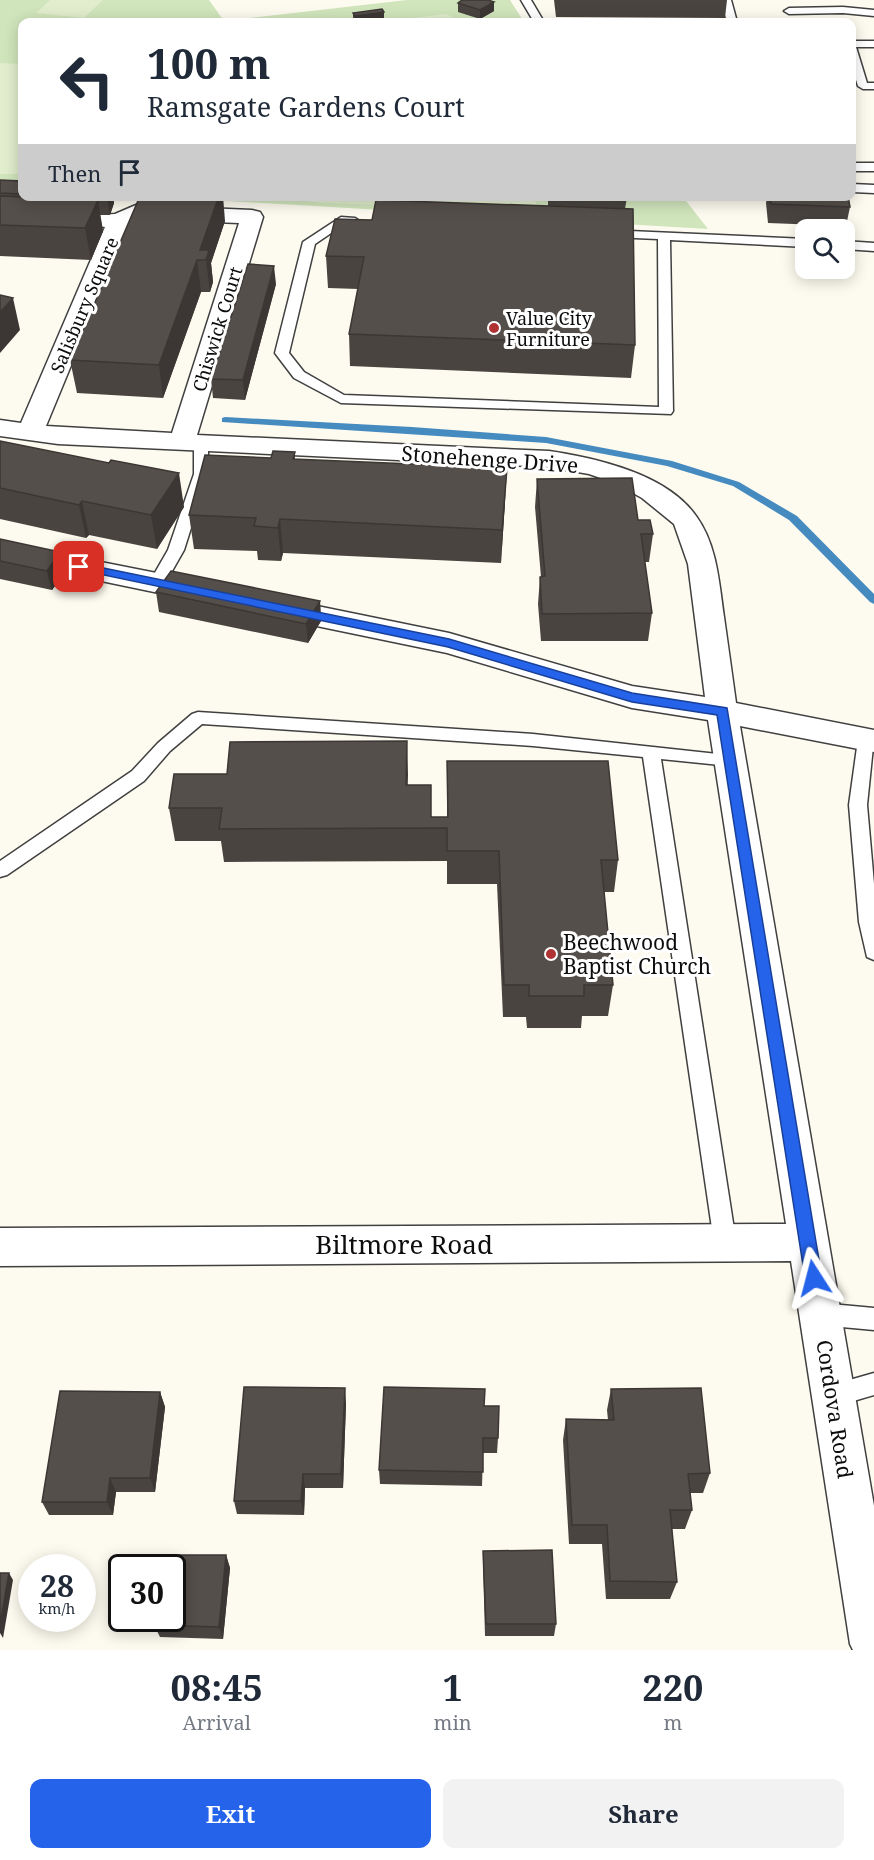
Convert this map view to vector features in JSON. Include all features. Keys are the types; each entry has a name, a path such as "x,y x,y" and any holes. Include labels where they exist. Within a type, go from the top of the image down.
{"street":[{"name":"Chiswick Court","path":"119,221 136,212 252,217 192,442"},
{"name":"Salisbury Square","path":"30,433 119,221 71,219"},
{"name":"Stonehenge Drive","path":"0,428 30,433 549,459 612,471 650,489 683,517 697,545 702,564 722,711"},
{"path":"0,551 449,643 632,697 722,711 871,740"},
{"name":"Cordova Road","path":"722,711 833,1395 865,1536 874,1644"},
{"name":"Biltmore Road","path":"0,1247 808,1242"}],"lane":[{"path":"526,0 537,18"},
{"path":"726,0 731,18"},
{"path":"786,0 790,17 862,12"},
{"path":"836,0 843,5 874,14"},
{"path":"852,0 874,7"},
{"path":"856,44 874,44"},
{"path":"856,52 866,58 859,67 863,87"},
{"path":"856,167 874,167"},
{"path":"856,188 874,189"},
{"path":"365,222 341,221 309,242 282,353 299,375 341,399 666,411 664,236"},
{"path":"592,232 795,242"},
{"path":"855,246 874,247"},
{"path":"156,583 176,550 201,474 192,442"},
{"path":"0,870 138,776 164,747 198,718 533,740 730,760"},
{"path":"871,740 866,806 868,922 874,952"},
{"path":"651,752 725,1242"},
{"path":"820,1314 874,1319"},
{"path":"833,1395 874,1384"}],"green space":[{"path":"0,0 209,0 222,18 18,18 18,188 0,187"},
{"path":"50,0 103,0 84,18 36,13"},
{"path":"407,0 510,0 521,18 250,18"},
{"path":"446,14 454,18 412,18"},
{"path":"0,63 18,64 18,174 0,174"},
{"path":"228,201 686,201 708,229"},
{"path":"305,201 535,201 537,207 526,210"}],"building":[{"path":"462,0 494,2 480,10 458,3"},
{"path":"382,9 384,12 355,16 353,13"},
{"path":"0,180 18,181 18,194 0,193"},
{"path":"0,196 18,197 18,201 98,201 85,228 0,225"},
{"path":"138,201 217,201 200,250 209,250 206,260 197,260 159,365 70,360 115,256 105,255 110,245 119,245"},
{"name":"Value City Furniture","path":"376,201 633,209 635,345 349,334 364,257 326,256 335,219 372,220"},
{"path":"771,201 849,201 850,207 771,204"},
{"path":"248,264 274,266 243,380 211,379"},
{"path":"0,295 13,298 0,312"},
{"path":"0,441 109,463 111,460 179,473 151,515 82,501 79,505 0,488"},
{"path":"273,451 295,452 293,459 507,468 502,530 280,519 278,528 254,526 256,518 189,515 205,455 271,458"},
{"path":"632,478 638,520 650,520 653,534 641,534 652,613 542,614 540,577 545,576 537,479"},
{"path":"0,539 60,552 47,571 0,561"},
{"path":"171,571 320,601 306,624 156,592"},
{"name":"Beechwood Baptist Church","path":"407,741 406,785 431,785 431,817 448,817 447,761 608,761 618,860 601,860 613,985 584,985 584,996 529,996 529,985 504,985 499,851 447,851 447,828 219,829 222,808 169,808 174,774 227,774 230,742"},
{"path":"244,1387 345,1388 341,1474 303,1474 301,1501 234,1501"},
{"path":"384,1387 485,1389 484,1406 499,1406 498,1438 483,1438 483,1472 379,1470"},
{"path":"701,1388 710,1473 688,1474 692,1510 670,1510 677,1582 610,1581 607,1525 572,1525 566,1419 614,1420 611,1389"},
{"path":"60,1391 160,1392 150,1478 110,1478 107,1502 42,1502"},
{"path":"552,1550 556,1624 486,1624 483,1551"},
{"path":"186,1555 226,1555 219,1627 186,1626"},
{"path":"0,1573 9,1573 0,1625"}],"waterway":[{"path":"225,420 546,440 669,463 736,484 793,518 874,600"}],"place":[{"name":"Value City Furniture","path":"494,328"},
{"name":"Beechwood Baptist Church","path":"551,954"}],"route":[{"path":"79,567 449,643 632,697 722,711 814,1278"}]}
